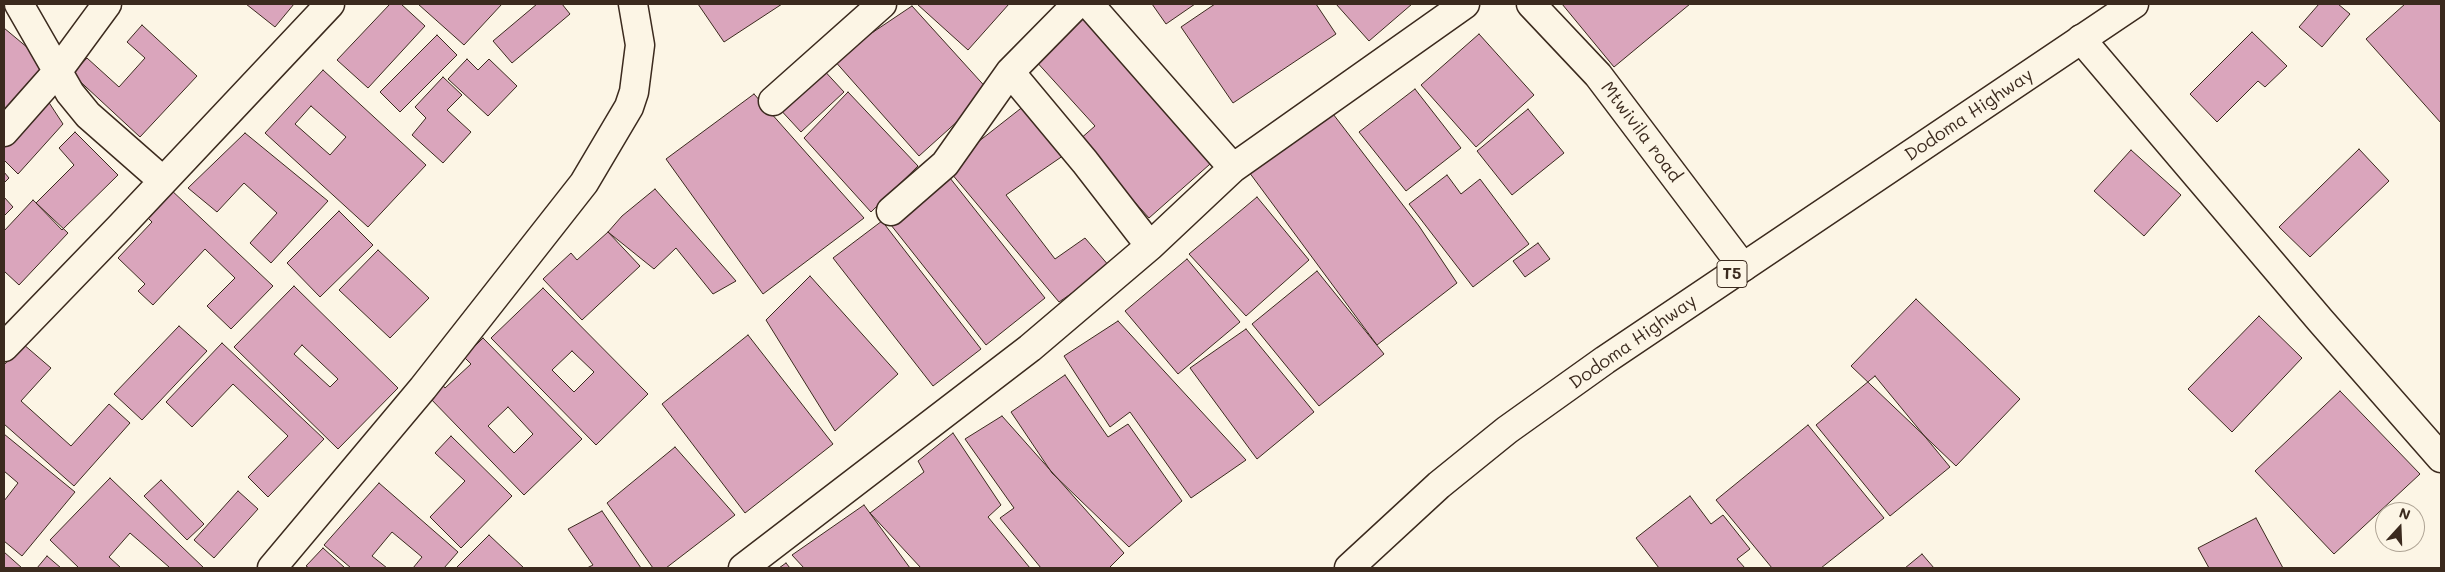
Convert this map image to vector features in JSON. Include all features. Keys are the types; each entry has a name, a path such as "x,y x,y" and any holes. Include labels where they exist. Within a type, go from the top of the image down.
{"main road":[{"path":"18,4 70,93 88,116 162,180"},
{"path":"4,132 57,72 108,4"},
{"path":"4,347 330,4"},
{"path":"272,568 423,388 590,174 629,107 634,92 640,45 633,4"},
{"path":"773,101 882,4"},
{"path":"891,211 946,164 1010,72 1078,4"},
{"path":"1089,4 1234,168"},
{"path":"743,568 1030,348 1150,246 1234,168 1465,4"},
{"name":"Mtwivila road","path":"1531,4 1598,75 1743,267"},
{"name":"Dodoma Highway","path":"1363,563 1439,486 1507,430 1606,360 2134,4"},
{"path":"2081,39 2320,320 2441,458"},
{"path":"1010,72 1085,162 1150,246"}],"building":[{"path":"246,4 294,4 275,27"},
{"path":"390,4 401,4 425,26 368,88 337,60"},
{"path":"418,4 502,4 464,45"},
{"path":"537,4 562,4 570,14 512,63 493,41"},
{"path":"698,4 782,4 724,42"},
{"path":"917,4 1009,4 968,50"},
{"path":"1152,4 1195,4 1166,24"},
{"path":"1215,4 1316,4 1336,34 1233,103 1181,27"},
{"path":"1336,4 1412,4 1369,41"},
{"path":"1562,4 1690,4 1614,67"},
{"path":"2319,4 2338,4 2350,14 2322,47 2299,27"},
{"path":"2405,4 2441,4 2441,123 2366,39"},
{"path":"912,6 990,92 919,156 833,59"},
{"path":"1087,11 1218,157 1149,218 1079,140 1095,126 1034,59"},
{"path":"142,25 197,76 140,137 72,74 87,58 119,87 145,58 127,42"},
{"path":"4,28 46,63 4,114"},
{"path":"2252,32 2287,66 2265,87 2258,81 2217,122 2190,94"},
{"path":"1479,34 1534,95 1476,147 1421,85"},
{"path":"437,35 457,55 400,112 380,92"},
{"path":"467,59 478,70 489,59 517,86 488,116 448,79"},
{"path":"820,66 844,92 801,132 777,106"},
{"path":"323,70 426,165 368,227 265,133","holes":["311,106 346,137 330,155 295,124"]},
{"path":"443,77 462,95 447,110 471,132 443,163 412,135 426,118 415,107"},
{"path":"1415,89 1461,148 1406,191 1359,132"},
{"path":"848,92 918,166 871,212 804,138"},
{"path":"754,94 864,218 763,294 666,159"},
{"path":"46,98 63,124 18,174 4,160 4,143"},
{"path":"1029,102 1070,151 1006,195 1055,259 1085,238 1110,267 1059,302 946,167"},
{"path":"1528,109 1564,153 1512,195 1477,151"},
{"path":"1330,110 1419,226 1457,283 1377,345 1249,172"},
{"path":"75,132 118,175 62,230 36,203 74,165 59,148"},
{"path":"245,133 328,201 271,263 250,243 277,213 244,183 217,212 188,188"},
{"path":"2359,149 2389,181 2310,257 2279,227"},
{"path":"2131,150 2181,195 2144,236 2094,191"},
{"path":"4,172 9,178 4,183"},
{"path":"946,173 1045,298 986,345 887,220"},
{"path":"1447,175 1461,194 1480,179 1529,244 1473,287 1409,204"},
{"path":"169,188 273,286 231,329 207,306 235,278 205,249 153,305 138,291 145,284 118,258 152,222 144,214"},
{"path":"655,189 736,281 713,294 676,248 654,269 608,232 622,216"},
{"path":"4,197 13,207 4,216"},
{"path":"1257,197 1309,260 1246,316 1189,254"},
{"path":"33,200 68,233 19,285 4,271 4,231"},
{"path":"339,211 373,245 320,297 287,263"},
{"path":"882,221 981,349 933,386 833,258"},
{"path":"608,232 640,266 582,320 543,279 571,253 577,260"},
{"path":"1538,243 1550,259 1525,277 1513,261"},
{"path":"378,250 429,298 390,338 339,290"},
{"path":"1187,259 1240,322 1178,374 1125,311"},
{"path":"1317,271 1384,354 1319,406 1252,324"},
{"path":"810,276 898,374 835,431 766,320"},
{"path":"294,286 398,388 338,449 234,347","holes":["302,345 338,379 330,387 294,354"]},
{"path":"543,288 648,394 596,445 491,338","holes":["572,351 594,372 574,392 552,370"]},
{"path":"1916,299 2020,399 1956,466 1851,366"},
{"path":"2259,316 2302,358 2232,432 2188,389"},
{"path":"1118,321 1246,460 1191,498 1130,412 1110,427 1064,356"},
{"path":"179,326 207,351 142,420 114,394"},
{"path":"1246,329 1314,412 1257,459 1190,368"},
{"path":"748,335 833,444 745,513 662,404"},
{"path":"483,338 582,439 524,495 428,396 441,383 445,388 471,364 464,357","holes":["508,407 533,434 514,453 488,426"]},
{"path":"222,343 324,439 268,497 248,477 288,436 233,384 192,427 166,402"},
{"path":"23,344 51,368 21,401 71,446 109,404 130,423 74,486 4,424 4,365"},
{"path":"1065,375 1108,437 1128,424 1182,501 1129,547 1052,473 1011,412"},
{"path":"1875,376 1950,467 1890,516 1816,425"},
{"path":"2340,391 2420,474 2390,502 2375,502 2375,516 2334,554 2255,471"},
{"path":"1002,416 1124,553 1109,568 1041,568 1000,518 1014,508 965,439"},
{"path":"1808,425 1884,518 1821,568 1772,568 1716,500"},
{"path":"953,433 1001,505 988,517 1030,568 921,568 870,513 924,472 918,461"},
{"path":"4,434 75,492 22,556 4,541 4,501 18,483 4,471"},
{"path":"451,436 512,496 461,548 430,517 465,481 435,453"},
{"path":"675,447 735,515 666,568 653,568 607,503"},
{"path":"110,478 204,568 167,568 169,567 130,533 109,557 121,568 79,568 50,540"},
{"path":"161,480 204,524 187,540 144,496"},
{"path":"379,483 458,552 444,568 413,568 422,557 392,532 372,556 387,568 351,568 324,545"},
{"path":"238,491 258,509 214,558 194,540"},
{"path":"1690,496 1711,524 1723,515 1750,549 1737,559 1745,568 1659,568 1636,538"},
{"path":"864,505 910,568 804,568 792,555"},
{"path":"602,511 641,568 587,568 593,565 568,529"},
{"path":"2256,518 2283,568 2209,568 2198,548"},
{"path":"489,535 524,568 456,568"},
{"path":"323,548 345,568 309,568 306,566"},
{"path":"4,552 22,568 4,568"},
{"path":"1922,554 1934,568 1905,568"},
{"path":"47,556 61,568 37,568"},
{"path":"786,563 790,568 779,568"}]}
